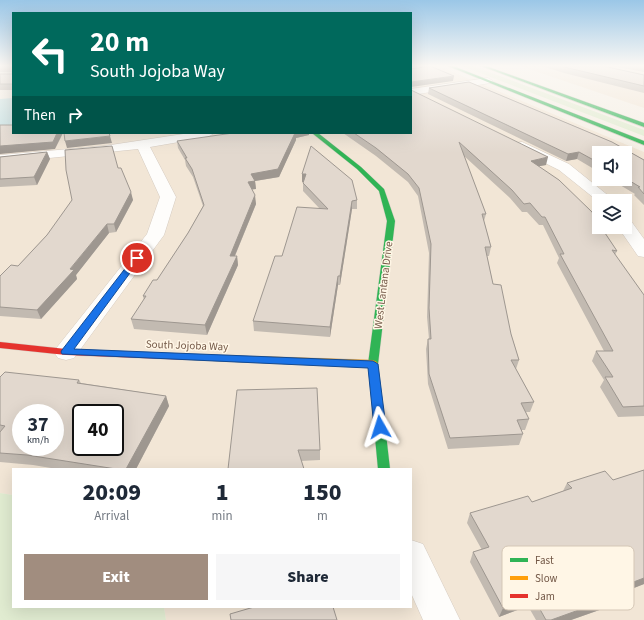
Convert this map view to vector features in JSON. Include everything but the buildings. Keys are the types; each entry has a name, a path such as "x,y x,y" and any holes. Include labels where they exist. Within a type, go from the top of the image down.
{"street":[{"path":"418,95 433,102"},
{"path":"523,95 644,143"},
{"path":"562,95 644,125"},
{"path":"0,159 54,155 142,145 202,134"},
{"name":"West Lantana Drive","path":"316,134 359,168 382,190 391,221 373,364 384,468"},
{"path":"509,140 564,168 598,194"},
{"path":"66,352 155,234 168,197 142,145"},
{"path":"631,234 644,252"},
{"name":"South Jojoba Way","path":"0,345 66,352 373,364"},
{"path":"412,558 442,620"}],"shaded area":[{"path":"412,95 507,95 630,146 592,146 592,186 632,186 632,147 644,152 644,620 166,620 164,608 412,608 412,468 12,468 12,495 0,493 0,126 12,132 12,134 412,134"},
{"path":"605,95 644,95 644,108"}],"green space":[{"path":"537,95 550,95 644,130 644,136"},
{"path":"0,493 12,495 12,608 164,608 166,620 0,620"}],"water":[{"path":"12,98 12,126 0,126 0,99"}],"traffic: fast":[{"path":"523,95 644,143"},
{"path":"562,95 644,125"},
{"path":"316,134 359,168 382,190 391,221 373,364 384,468"}],"traffic: slow":[{"path":"190,357 373,364"}],"traffic: jam":[{"path":"0,345 66,352 190,357"}],"route":[{"path":"137,258 66,352 373,364 380,427"}]}
